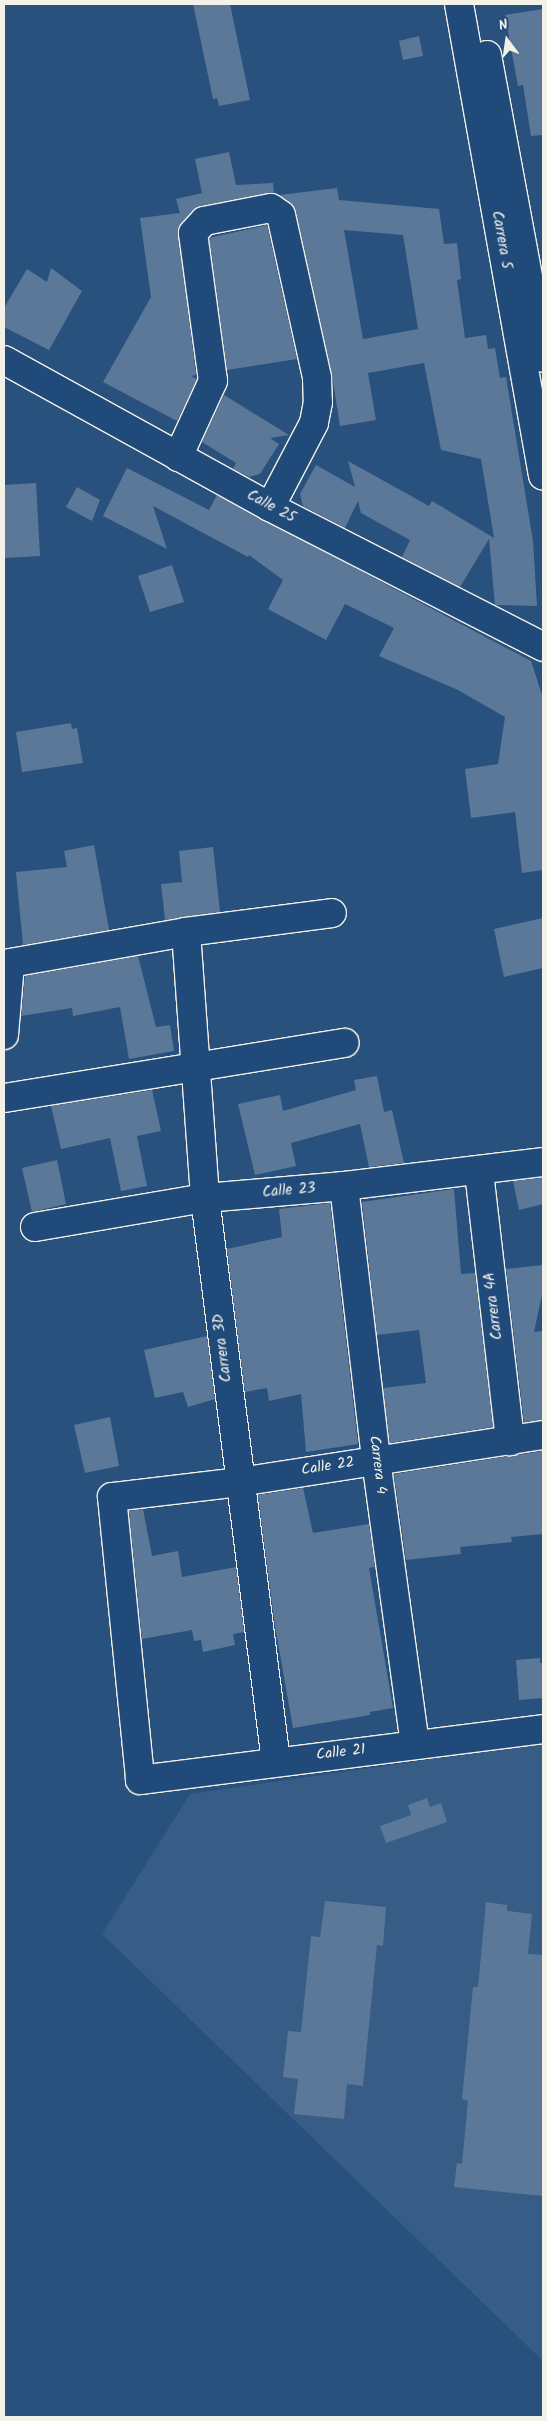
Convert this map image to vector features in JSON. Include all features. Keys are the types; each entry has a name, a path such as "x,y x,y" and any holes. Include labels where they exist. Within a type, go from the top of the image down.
{"street":[{"name":"Carrera 5","path":"459,4 543,476"},
{"name":"Carrera 5","path":"478,4 543,358"},
{"path":"178,457 213,381 193,233 204,221 271,208 281,216 317,378 318,402 314,423 270,507"},
{"name":"Calle 25","path":"4,360 270,507 543,646"},
{"path":"4,1035 10,963 186,932 332,913"},
{"name":"Carrera 3D","path":"186,932 205,1198 276,1762"},
{"path":"4,1098 197,1065 345,1043"},
{"name":"Calle 23","path":"35,1227 205,1198 479,1172 543,1162"},
{"name":"Carrera 4A","path":"479,1172 510,1441"},
{"name":"Carrera 4","path":"344,1186 376,1460 415,1744"},
{"name":"Calle 22","path":"140,1780 112,1497 240,1482 543,1436"},
{"name":"Calle 21","path":"140,1780 543,1729"}],"shaded area":[{"path":"543,1743 543,2361 102,1934 190,1794"}],"building":[{"path":"193,4 230,4 250,100 219,106 217,98 213,99"},
{"path":"543,9 543,135 531,136 523,85 518,86 505,15"},
{"path":"419,36 423,56 403,60 399,41"},
{"path":"229,152 236,185 273,183 274,193 200,206 178,228 196,375 191,376 197,379 177,421 103,382 151,297 140,218 180,213 176,199 202,193 195,159"},
{"path":"337,188 339,200 439,209 444,244 457,243 461,279 457,280 465,338 486,335 488,349 495,348 500,378 506,377 533,541 537,606 495,605 489,539 460,587 402,557 410,540 361,513 358,501 345,528 303,506 300,494 316,465 355,487 348,461 429,506 432,501 494,538 481,459 441,450 424,363 368,373 376,420 340,426 332,375 296,212 280,195","holes":["344,230 403,235 418,329 363,339"]},
{"path":"267,225 297,359 227,370 209,238"},
{"path":"51,268 82,291 49,350 4,327 4,308 27,269 47,282"},
{"path":"224,395 289,435 270,438 279,444 260,474 249,477 233,469 236,463 202,442"},
{"path":"127,468 209,510 217,495 531,661 543,698 543,870 522,873 515,812 471,818 465,769 498,764 505,717 458,690 379,656 394,628 345,604 326,640 268,609 283,580 249,555 248,557 153,506 167,549 103,516"},
{"path":"36,483 40,556 4,558 4,485"},
{"path":"77,487 100,500 92,521 66,507"},
{"path":"172,565 184,602 150,612 138,576"},
{"path":"71,723 72,729 77,728 83,763 22,772 16,732"},
{"path":"94,845 109,930 23,945 16,872 67,867 64,851"},
{"path":"213,847 220,912 165,920 161,884 182,882 179,851"},
{"path":"543,918 543,968 504,977 494,929"},
{"path":"138,956 156,1027 170,1025 174,1051 129,1059 120,1007 73,1016 72,1008 21,1016 25,976"},
{"path":"377,1076 384,1112 392,1110 404,1163 369,1167 360,1124 291,1143 296,1166 255,1175 238,1104 280,1095 283,1111 356,1090 354,1080"},
{"path":"152,1090 161,1131 137,1136 147,1186 121,1191 110,1138 61,1149 51,1106"},
{"path":"57,1160 66,1204 32,1212 22,1168"},
{"path":"543,1178 543,1204 519,1210 513,1181"},
{"path":"454,1189 461,1274 475,1273 493,1427 390,1443 383,1388 426,1383 419,1330 377,1335 362,1202"},
{"path":"330,1203 358,1444 306,1452 301,1394 269,1401 267,1388 245,1392 227,1249 282,1237 279,1209"},
{"path":"543,1265 543,1290 534,1332 543,1331 543,1420 524,1422 506,1269"},
{"path":"207,1336 215,1399 188,1407 183,1392 155,1398 144,1350"},
{"path":"110,1417 119,1466 85,1473 74,1425"},
{"path":"543,1451 543,1534 511,1537 512,1542 460,1547 461,1554 406,1560 394,1474"},
{"path":"303,1488 313,1533 369,1524 375,1567 369,1568 393,1708 370,1712 370,1715 293,1728 275,1626 258,1495"},
{"path":"143,1509 152,1556 178,1551 182,1577 236,1567 244,1632 233,1634 235,1645 203,1652 201,1640 194,1641 192,1630 142,1639 129,1511"},
{"path":"540,1658 540,1663 543,1663 543,1698 519,1700 516,1660"},
{"path":"427,1798 430,1807 441,1803 447,1822 386,1843 380,1826 411,1815 408,1805"},
{"path":"325,1901 386,1907 383,1946 377,1945 363,2086 347,2084 344,2119 294,2114 298,2079 283,2077 288,2031 301,2032 311,1936 320,1937"},
{"path":"486,1902 507,1905 507,1911 532,1914 528,1954 543,1955 543,2196 454,2187 457,2163 462,2164 468,2101 462,2099 473,1987 478,1987"}]}
